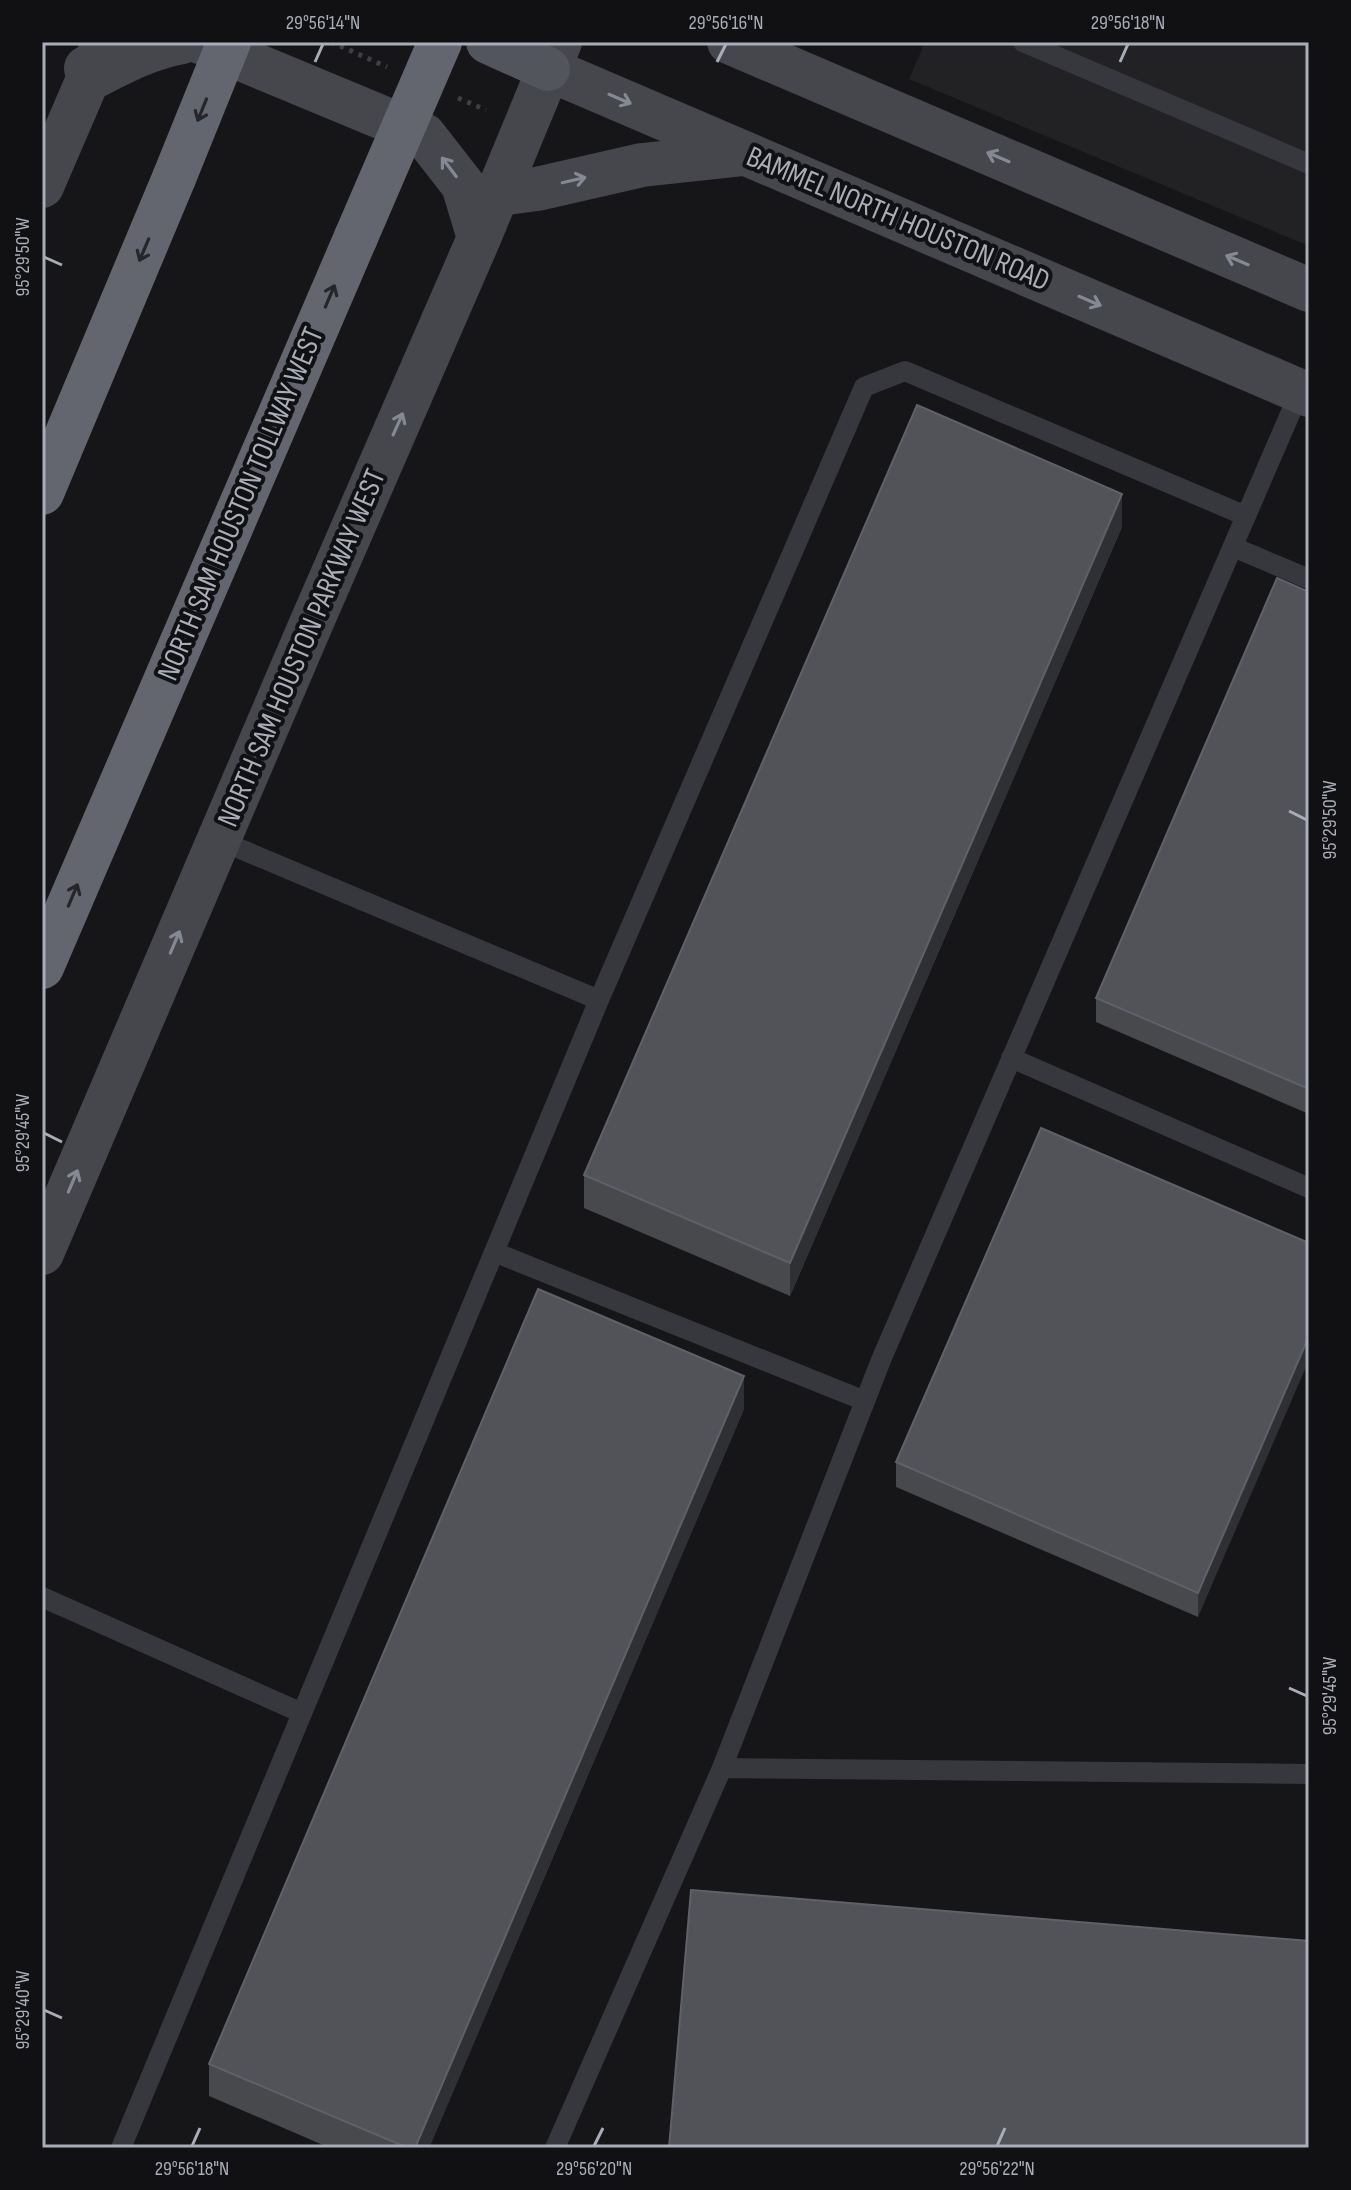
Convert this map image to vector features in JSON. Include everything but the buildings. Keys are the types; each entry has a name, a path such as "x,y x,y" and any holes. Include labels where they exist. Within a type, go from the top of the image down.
{"highway":[{"path":"42,493 229,42"},
{"name":"NORTH SAM HOUSTON TOLLWAY WEST","path":"42,967 440,42"}],"main road":[{"path":"44,174 91,55 138,54 182,42"},
{"path":"200,42 424,135 463,185 479,238"},
{"name":"BAMMEL NORTH HOUSTON ROAD","path":"488,42 554,55 746,154 1304,393"},
{"path":"729,42 784,56 1309,290"},
{"name":"NORTH SAM HOUSTON PARKWAY WEST","path":"42,1253 498,194 554,55"},
{"path":"498,194 537,189 642,165 746,154"}],"lane":[{"path":"1023,42 1309,164"},
{"path":"121,2148 599,1000 864,387 905,371 1246,516"},
{"path":"555,2148 722,1768 865,1401 1011,1058 1246,516 1304,393"},
{"path":"1233,547 1309,579"},
{"path":"219,840 599,1000"},
{"path":"1011,1058 1309,1188"},
{"path":"494,1252 865,1401"},
{"path":"42,1597 302,1713"},
{"path":"722,1768 1309,1774"}],"shaded area":[{"path":"925,42 1309,42 1309,246 909,79"}]}
